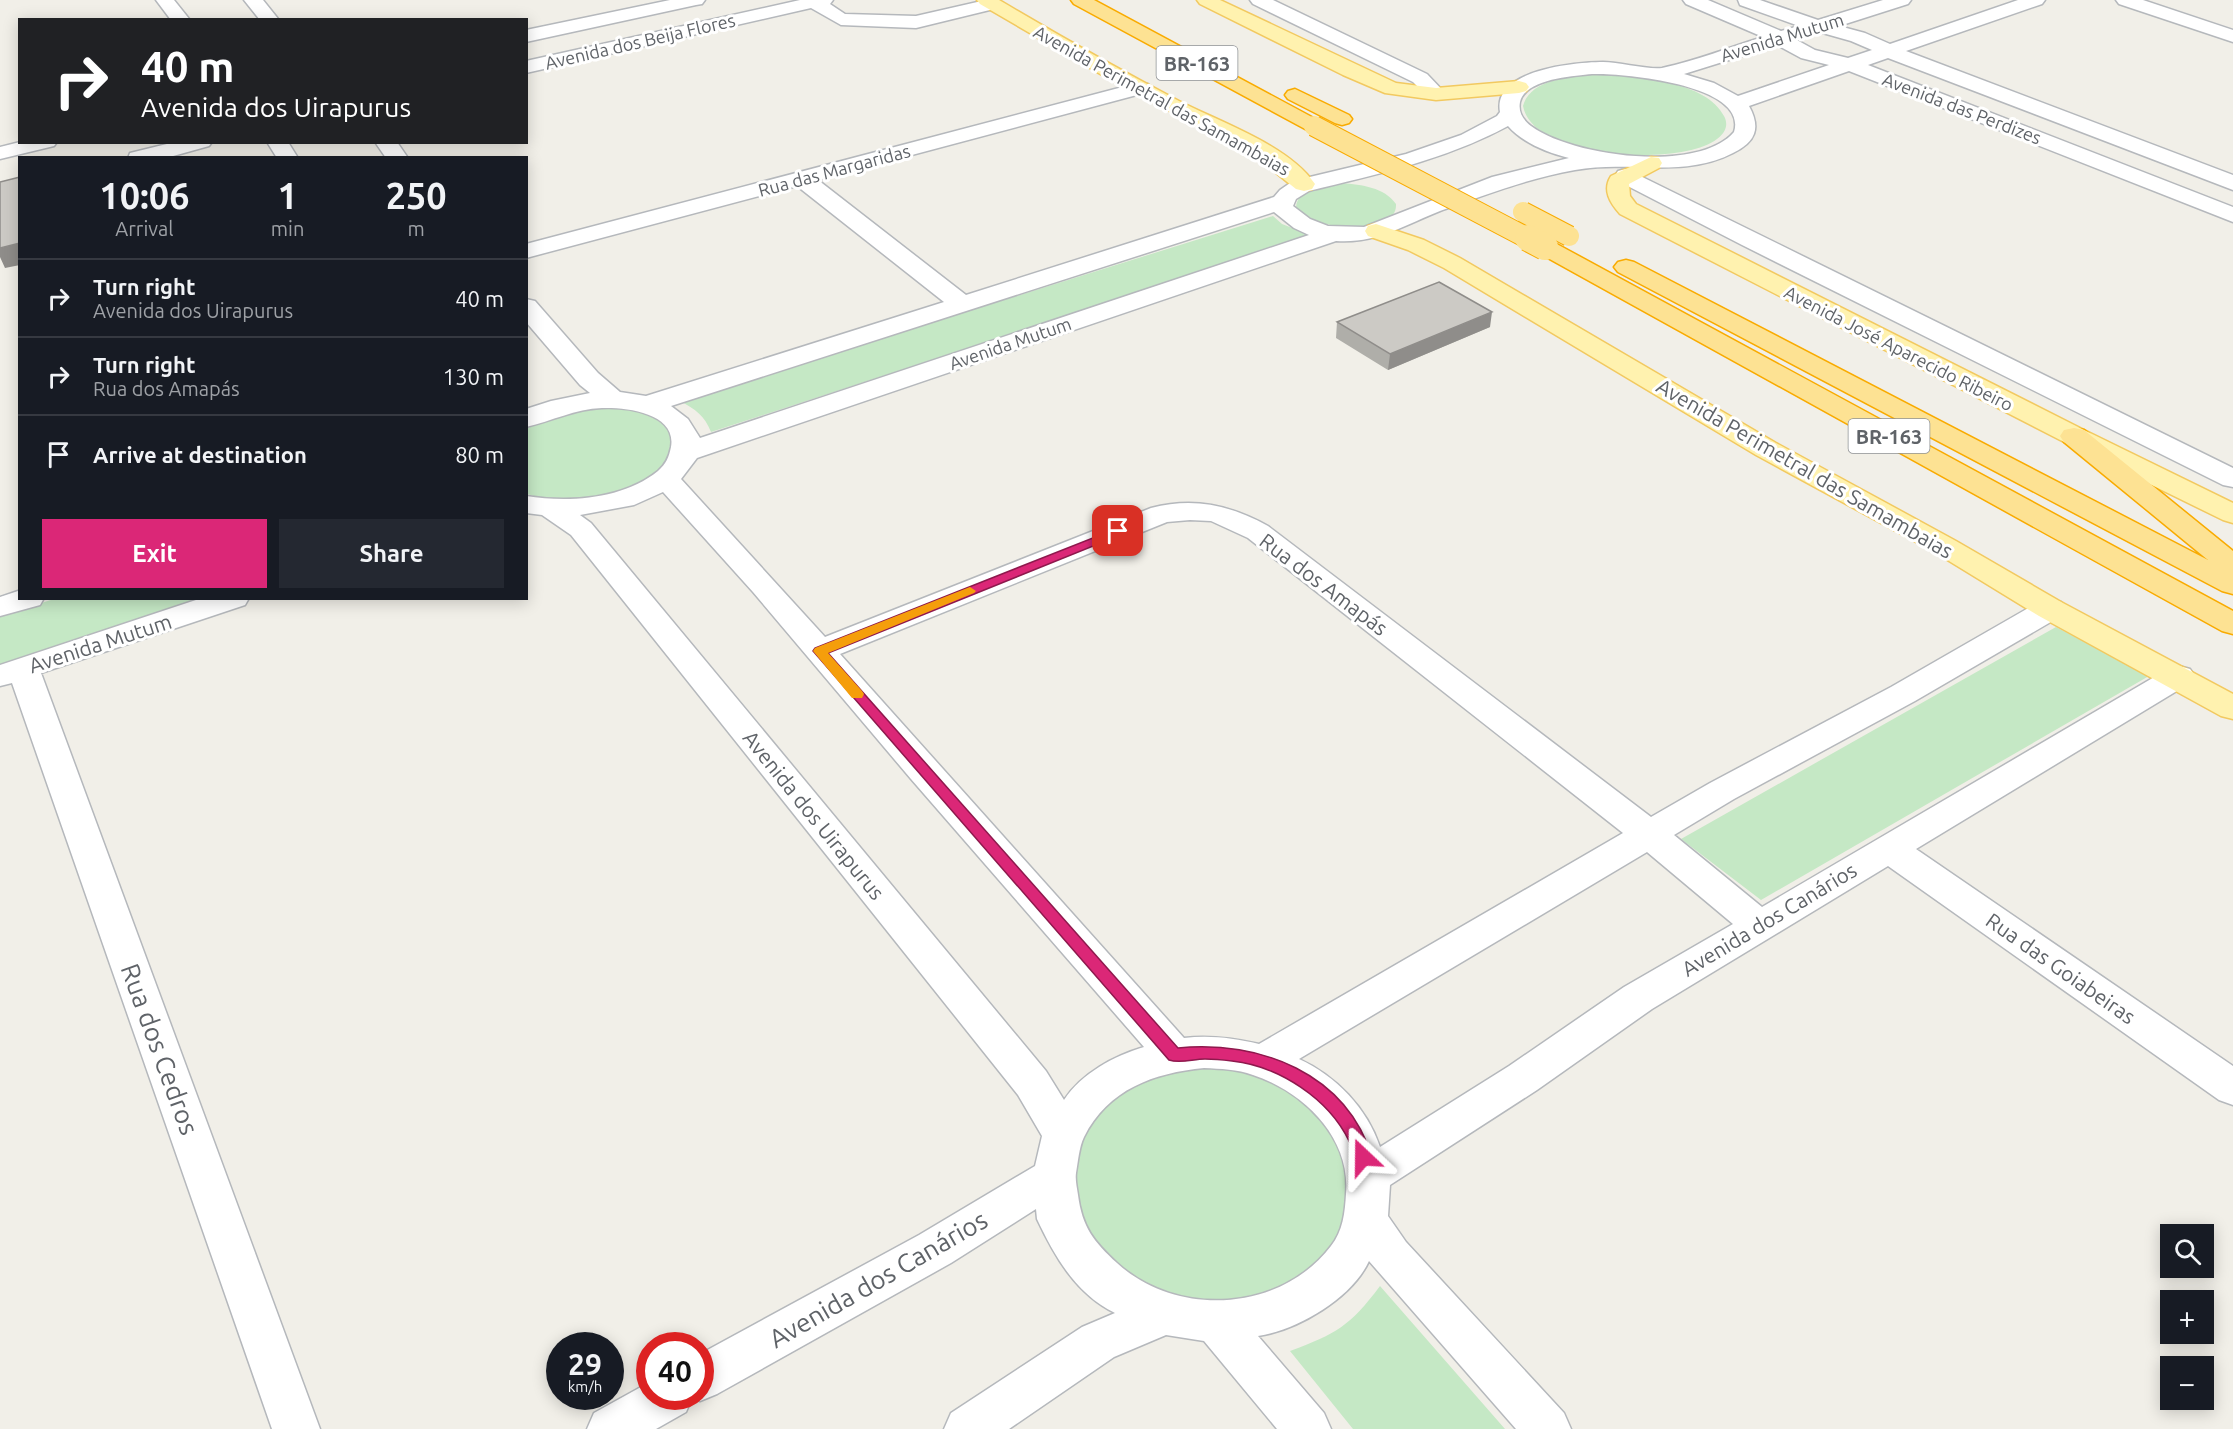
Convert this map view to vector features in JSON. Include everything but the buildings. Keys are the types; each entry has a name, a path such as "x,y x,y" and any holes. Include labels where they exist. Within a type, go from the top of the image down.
{"highway":[{"name":"BR-163","path":"1080,0 1545,247 2233,624"},
{"name":"BR-163","path":"1111,0 1569,236 2233,585"},
{"path":"2074,436 2186,525 2233,566"}],"main road":[{"path":"1206,0 1384,86 1401,91 1436,94 1519,87"},
{"name":"Avenida Perimetral das Samambaias","path":"989,2 1141,88 1274,159 1291,169 1304,184"},
{"path":"1626,176 1651,163"},
{"name":"Avenida José Aparecido Ribeiro","path":"1626,176 1619,181 1617,190 1619,200 1628,209 2074,436 2233,514"},
{"name":"Avenida Perimetral das Samambaias","path":"1376,231 1416,245 1452,263 1766,449 1946,547 2050,609 2179,676 2233,708"}],"street":[{"path":"165,0 179,18"},
{"path":"253,0 268,18"},
{"path":"626,0 675,34"},
{"name":"Avenida dos Beija Flores","path":"528,36 696,0"},
{"path":"1259,0 1420,78 1436,94"},
{"name":"Avenida das Perdizes","path":"1692,0 1781,38 1808,54 1851,65 2233,215"},
{"name":"Avenida das Perdizes","path":"1744,0 1858,37 1891,52 2233,183"},
{"name":"Avenida Mutum","path":"1662,74 1902,0"},
{"path":"1735,105 2036,0"},
{"path":"2125,0 2233,36"},
{"path":"819,1 842,20 915,22 989,2"},
{"name":"Avenida dos Beija Flores","path":"528,67 819,1"},
{"path":"1765,7 1806,14 1848,16"},
{"path":"1728,14 1743,28 1747,37 1742,49"},
{"path":"1582,69 1625,69 1662,74 1707,87 1735,105 1746,122 1739,140 1728,148 1696,159 1651,163 1603,159 1558,148 1541,140 1526,132 1510,113 1508,104 1519,87 1545,75 1582,69"},
{"name":"Rua das Margaridas","path":"528,250 1141,88"},
{"path":"646,405 1282,202 1292,190 1304,184 1413,159 1476,135 1504,120 1510,113"},
{"path":"0,153 38,144"},
{"path":"146,156 194,144"},
{"path":"387,144 396,156"},
{"path":"1282,202 1282,208 1299,223 1334,234 1376,231 1407,216 1502,181 1603,159"},
{"path":"1626,176 1750,240 2233,479"},
{"path":"801,178 962,304"},
{"path":"1225,220 1258,234 1272,245 1273,254"},
{"name":"Avenida Mutum","path":"686,452 1334,234"},
{"path":"1714,254 1750,240"},
{"path":"528,308 589,379 615,401"},
{"path":"528,418 567,405 615,401 646,405 665,413 679,424 687,437 686,452 678,465 665,478 642,492 613,502 581,508 534,507"},
{"path":"2165,480 2233,448"},
{"path":"665,478 1174,1055"},
{"name":"Avenida dos Uirapurus","path":"534,507 581,529 1032,1083 1058,1155"},
{"name":"Rua dos Amapás","path":"820,651 1161,514 1197,509 1228,515 1258,532 1649,834 1759,925"},
{"name":"Avenida Mutum","path":"11,672 228,600"},
{"path":"1263,1061 1722,792 1903,694 2050,609"},
{"name":"Rua dos Cedros","path":"11,672 296,1429"},
{"name":"Avenida dos Canários","path":"1367,1197 1523,1078 1638,998 2179,676"},
{"name":"Rua das Goiabeiras","path":"1888,848 2233,1088"},
{"path":"1367,1197 1348,1259 1314,1292 1269,1314 1217,1322 1164,1314 1117,1292 1081,1259 1059,1219 1058,1155 1082,1106 1107,1082 1139,1065 1174,1055 1204,1052 1234,1054 1263,1061 1302,1079 1334,1105 1357,1139 1367,1197 1390,1256 1547,1429"},
{"name":"Avenida dos Canários","path":"714,1371 935,1249 1058,1155"},
{"path":"968,1429 1098,1342 1164,1314"},
{"path":"1217,1322 1307,1429"},
{"path":"611,1429 644,1410"}],"green space":[{"path":"1590,75 1643,78 1683,87 1715,104 1724,116 1725,129 1717,139 1699,148 1642,155 1579,148 1552,138 1533,124 1523,106 1533,90 1550,82"},
{"path":"1342,183 1379,190 1396,204 1393,215 1384,222 1354,228 1320,222 1306,216 1296,207 1298,200 1307,191"},
{"path":"1273,216 1282,224 1313,236 711,432 699,414 680,401"},
{"path":"609,408 632,411 658,420 666,428 672,445 665,463 647,479 604,496 557,500 528,494 528,428 546,420 588,410"},
{"path":"51,600 200,600 0,666 0,616"},
{"path":"2056,627 2149,676 1761,900 1681,839"},
{"path":"1199,1066 1250,1071 1292,1091 1316,1110 1345,1154 1350,1177 1349,1200 1344,1221 1334,1242 1321,1260 1304,1275 1285,1288 1264,1296 1242,1301 1197,1301 1153,1290 1133,1280 1099,1250 1075,1208 1073,1175 1075,1157 1090,1124 1102,1110 1115,1097 1147,1078 1168,1071"},
{"path":"1380,1286 1505,1429 1353,1429 1290,1351 1331,1334 1341,1327 1360,1311"}],"slow traffic":[{"path":"857,694 820,651 970,591"}],"route":[{"path":"1118,531 820,651 1174,1055 1204,1052 1234,1054 1263,1061 1302,1079 1334,1105 1357,1139 1363,1157"}]}
